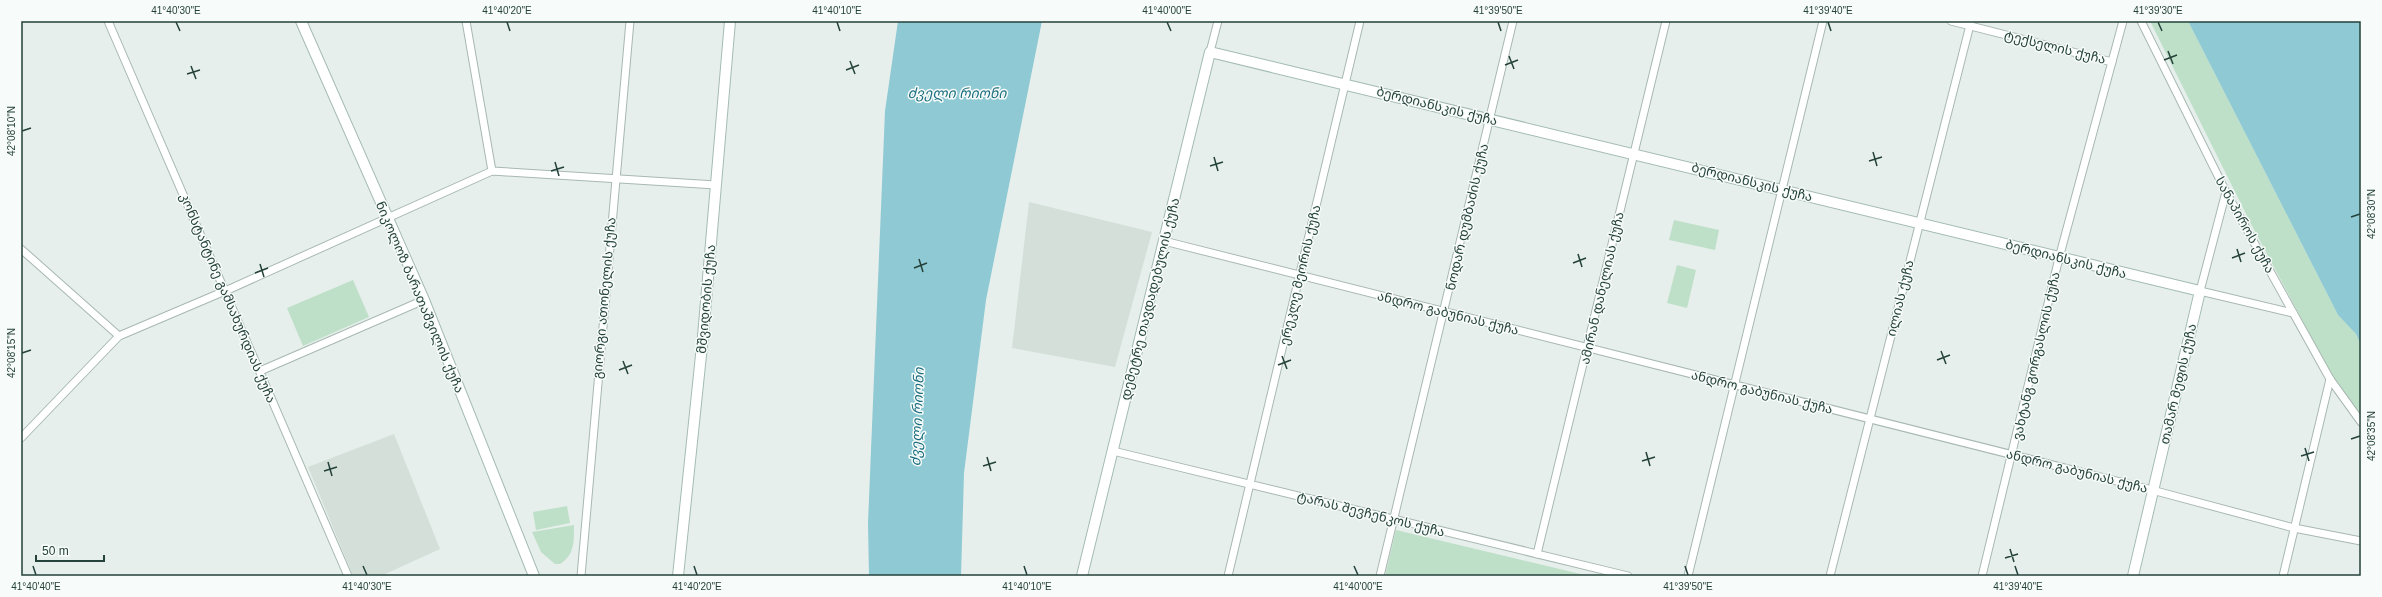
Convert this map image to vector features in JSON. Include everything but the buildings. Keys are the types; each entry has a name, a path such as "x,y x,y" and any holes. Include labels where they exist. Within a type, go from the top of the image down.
{"street":[{"name":"კონსტანტინე გამსახურდიას ქუჩა","path":"108,21 348,576"},
{"name":"ნიკოლოზ ბარათაშვილის ქუჩა","path":"301,21 424,300 534,576"},
{"path":"466,21 492,171"},
{"name":"გიორგი ათონელის ქუჩა","path":"581,576 630,21"},
{"name":"მშვიდობის ქუჩა","path":"678,576 703,336 730,21"},
{"name":"დემეტრე თავდადებულის ქუჩა","path":"1082,576 1218,21"},
{"name":"ერეკლე მეორის ქუჩა","path":"1228,576 1360,21"},
{"name":"ნოდარ დუმბაძის ქუჩა","path":"1380,576 1445,312 1513,21"},
{"name":"ამირან დანელიას ქუჩა","path":"1537,554 1666,21"},
{"path":"1688,576 1823,21"},
{"name":"ტექსელის ქუჩა","path":"1951,21 1970,23 2112,62"},
{"name":"ვახტანგ გორგასლის ქუჩა","path":"1982,576 2059,258 2123,21"},
{"name":"სანაპიროს ქუჩა","path":"2141,21 2226,192 2330,380 2361,422"},
{"name":"ილიას ქუჩა","path":"1830,576 1970,23"},
{"name":"ბერდიანსკის ქუჩა","path":"1210,52 1920,223 2059,258 2293,313"},
{"path":"21,438 119,336 225,291 492,171 716,184"},
{"name":"თამარ მეფის ქუჩა","path":"2133,576 2200,291 2226,192"},
{"name":"ანდრო გაბუნიას ქუჩა","path":"1164,241 2012,454 2294,528 2361,541"},
{"path":"21,249 119,336"},
{"path":"260,371 424,300"},
{"path":"2283,576 2330,380"},
{"name":"ტარას შევჩენკოს ქუჩა","path":"1113,451 1628,576"}],"shaded area":[{"path":"1029,202 1152,232 1115,367 1012,348"},
{"path":"394,434 440,549 381,576 353,576 308,467"}],"green space":[{"path":"2150,21 2188,21 2338,315 2356,334 2361,345 2361,415 2332,376 2251,224"},
{"path":"1674,220 1719,230 1715,250 1669,240"},
{"path":"1677,265 1696,270 1687,308 1667,303"},
{"path":"353,280 369,317 303,346 287,308"},
{"path":"567,506 570,523 536,530 533,512"},
{"path":"574,525 574,542 571,552 569,556 560,564 555,564 541,552 532,532"},
{"path":"1396,530 1589,576 1385,576"}],"water":[{"name":"ძველი რიონი","path":"898,21 1042,21 986,300 964,473 961,576 869,576 868,523 885,111"},
{"path":"2188,21 2361,21 2361,345 2356,334 2338,315"}]}
